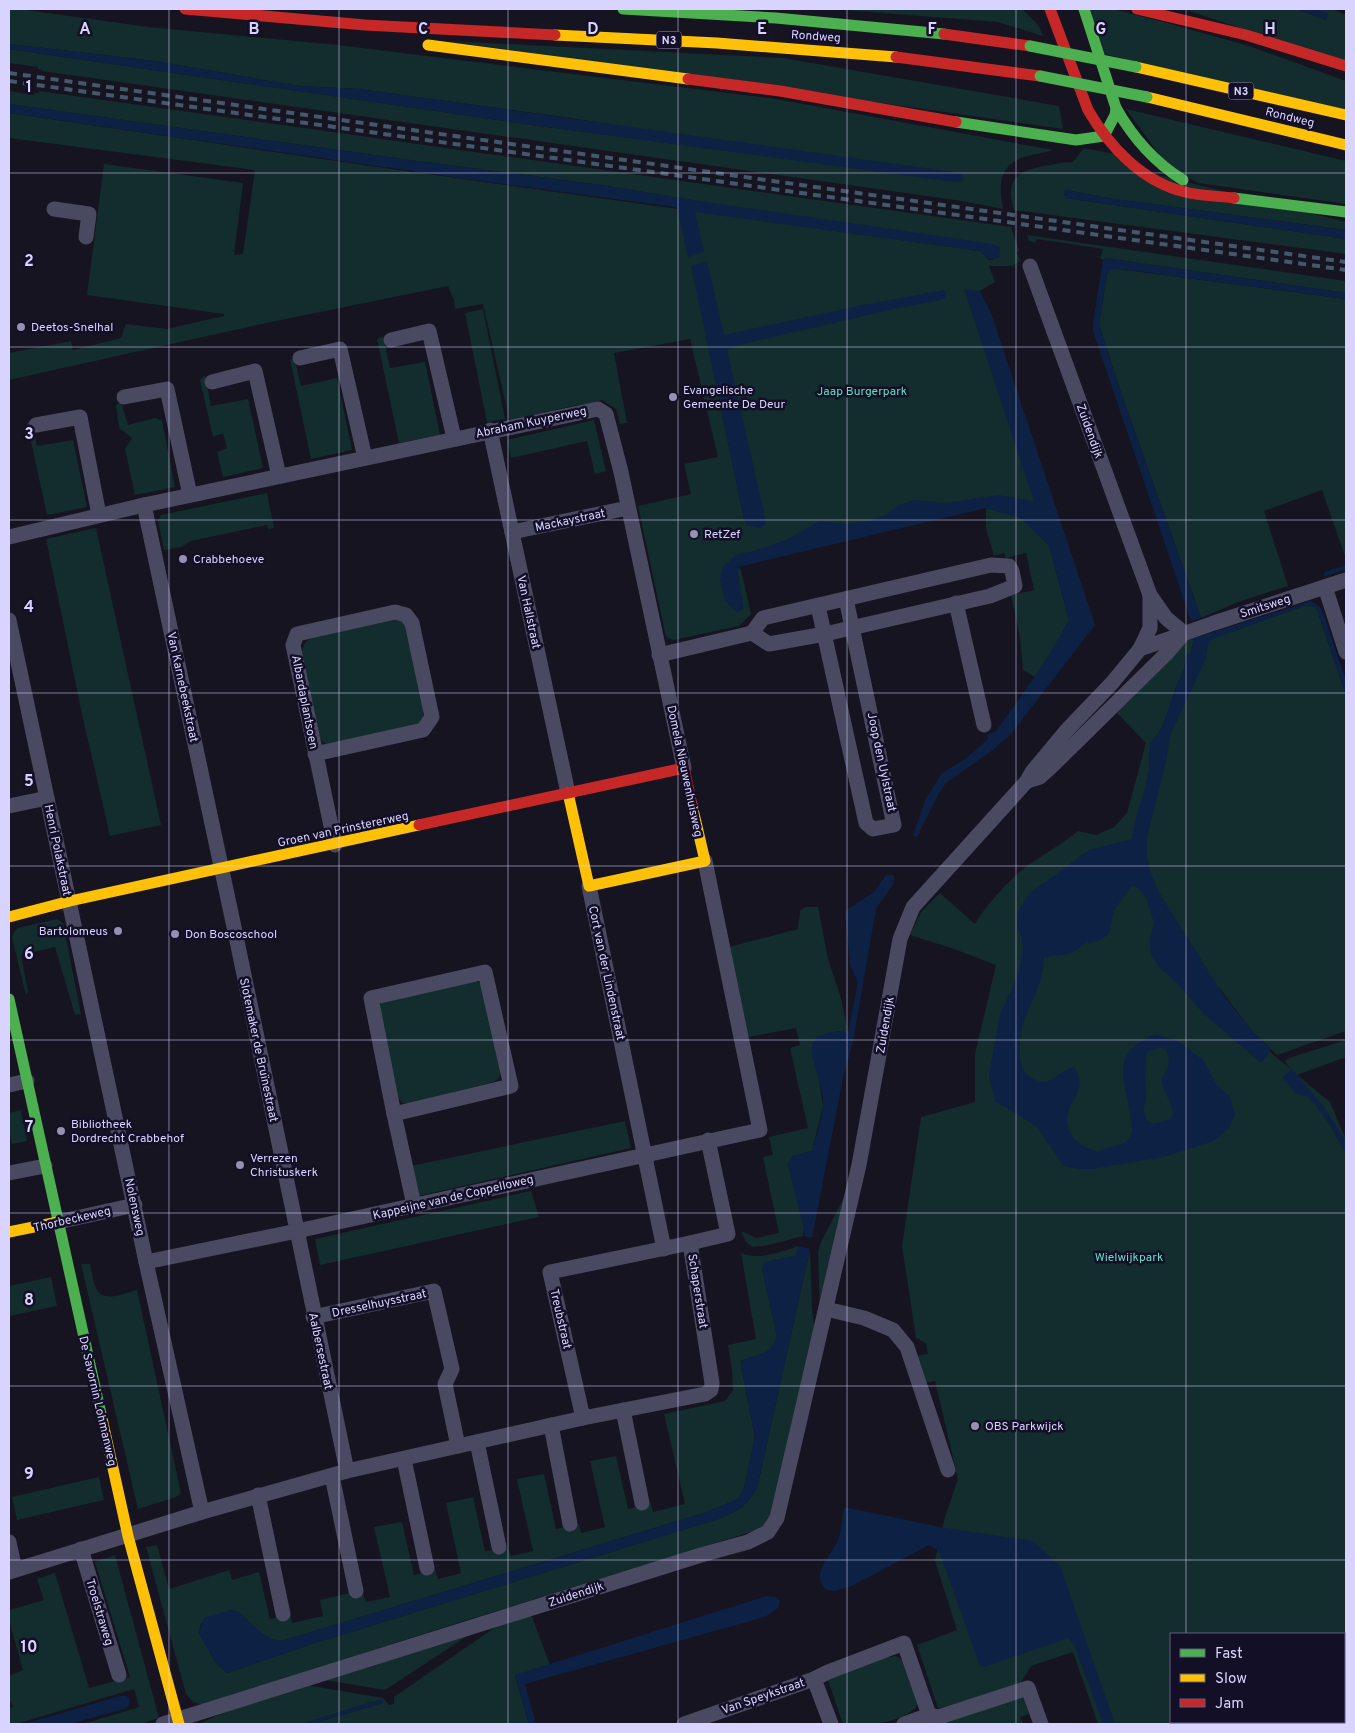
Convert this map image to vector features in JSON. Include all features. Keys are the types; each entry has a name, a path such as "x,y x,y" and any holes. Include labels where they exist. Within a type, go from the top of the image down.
{"main road":[{"name":"Rondweg","path":"185,9 391,27 688,41 866,54 982,66 1147,96 1346,144"},
{"name":"Rondweg","path":"624,9 717,13 901,28 1030,46 1136,67 1346,115"},
{"path":"1050,9 1088,110 1104,136 1124,156 1152,177 1184,193 1346,212"},
{"path":"1076,9 1087,22 1116,108 1130,131 1154,160 1203,194"},
{"path":"1137,9 1246,35 1346,66"},
{"name":"N3","path":"296,20 388,37"},
{"path":"1063,42 1066,23"},
{"path":"416,42 780,91 1076,140 1104,136"},
{"path":"1104,136 1116,115 1116,108"},
{"name":"Groen van Prinstererweg","path":"9,917 684,768"},
{"name":"Domela Nieuwenhuisweg","path":"684,768 704,861"},
{"name":"Cort van der Lindenstraat","path":"568,794 589,886"},
{"path":"589,886 704,861"},
{"name":"De Savornin Lohmanweg","path":"9,999 128,1536 173,1723"},
{"name":"Thorbeckeweg","path":"9,1232 58,1222"}],"street":[{"path":"54,209 89,214 86,237"},
{"name":"Zuidendijk","path":"1030,266 1150,595 1166,618 1184,633"},
{"path":"391,340 430,331 454,438"},
{"path":"300,358 340,349 365,458"},
{"path":"212,382 255,371 279,476"},
{"path":"124,397 167,388 190,495"},
{"name":"Abraham Kuyperweg","path":"9,536 490,430 598,409 606,414"},
{"name":"Domela Nieuwenhuisweg","path":"606,414 684,768"},
{"path":"36,425 80,417 99,515"},
{"name":"Van Hallstraat","path":"490,430 568,794"},
{"name":"Van Karnebeekstraat","path":"144,505 221,869"},
{"name":"Mackaystraat","path":"512,532 628,508"},
{"path":"659,654 752,633 763,618 991,565 1009,566 1012,571 1015,586 997,594 824,634 769,644 752,633"},
{"name":"Smitsweg","path":"1184,633 1346,580"},
{"path":"1325,587 1346,652"},
{"name":"Zuidendijk","path":"173,1723 691,1558 748,1542 768,1532 777,1518 859,1165 900,939 914,907 1027,781 1032,772 1066,731 1112,683 1140,650 1150,628 1150,595"},
{"name":"Joop den Uylstraat","path":"818,606 866,823 873,829 894,824 846,599"},
{"path":"956,603 984,724"},
{"name":"Albardaplantsoen","path":"315,754 423,730 432,717 412,623 406,615 395,612 297,634 293,645 315,754 335,845"},
{"name":"Henri Polakstraat","path":"9,620 70,902"},
{"name":"Zuidendijk","path":"1140,650 1184,633"},
{"name":"Zuidendijk","path":"1027,781 1040,777 1052,767 1184,633"},
{"name":"Henri Polakstraat","path":"9,806 47,798"},
{"name":"Domela Nieuwenhuisweg","path":"704,861 760,1130"},
{"name":"Slotemaker de Bruïnestraat","path":"221,869 297,1231"},
{"name":"Cort van der Lindenstraat","path":"589,886 664,1249"},
{"name":"Nolensweg","path":"70,902 146,1262 202,1512"},
{"path":"394,1114 511,1086 485,972 371,998 394,1114 414,1205"},
{"path":"9,1084 27,1081"},
{"name":"Kappeijne van de Coppelloweg","path":"146,1262 760,1130"},
{"name":"Schaperstraat","path":"623,1410 705,1394 711,1390 712,1383 690,1243 728,1234 708,1140"},
{"path":"9,1173 45,1166"},
{"name":"Thorbeckeweg","path":"58,1222 134,1205"},
{"name":"Aalbersestraat","path":"297,1231 346,1471"},
{"name":"Treubstraat","path":"583,1418 550,1272 690,1243"},
{"name":"Dresselhuysstraat","path":"314,1317 434,1291 452,1369 445,1384 458,1446"},
{"path":"826,1309 864,1318 893,1330 907,1347 948,1470"},
{"path":"9,1542 12,1571 258,1495 346,1471 623,1410 642,1503"},
{"path":"551,1425 570,1524"},
{"path":"476,1442 499,1547"},
{"path":"404,1459 427,1568"},
{"path":"332,1476 356,1592"},
{"path":"258,1495 283,1614"},
{"name":"Troelstraweg","path":"81,1549 119,1675"},
{"name":"Van Speykstraat","path":"684,1724 814,1679 904,1643 929,1715"},
{"path":"814,1679 831,1724"},
{"path":"904,1724 929,1715 939,1717 1028,1688 1041,1724"}],"green space":[{"path":"9,9 148,27 338,45 776,99 1053,150 1024,157 1009,166 1001,183 1003,209 962,201 42,71 38,67 9,63 9,49 532,125 961,182 571,118 359,89 299,86 155,61 9,44"},
{"path":"831,9 1022,9 1038,25 1043,36 998,22"},
{"path":"1088,9 1113,9 1167,23 1249,46 1346,81 1346,110 1104,54"},
{"path":"1183,9 1297,9 1326,20 1328,14 1316,9 1332,9 1346,15 1346,63"},
{"path":"447,41 783,58 1059,106 1063,129"},
{"name":"Jaap Burgerpark","path":"9,91 34,95 39,93 39,91 1011,227 1019,250 1017,252 1020,261 1012,266 989,266 995,282 973,295 1043,514 992,503 736,555 734,608 737,612 743,608 738,567 741,570 751,614 739,626 673,640 666,637 638,506 691,494 684,464 718,457 690,339 614,353 627,423 620,424 616,409 602,400 593,404 577,405 511,420 483,304 455,309 454,300 448,286 271,322 9,380 9,353 71,341 73,350 121,338 126,324 167,329 224,316 224,314 87,295 104,164 243,183 234,255 243,254 255,170 9,138 9,113 384,168 980,251 989,260 993,260 1000,251 601,185 9,104","holes":["706,336 747,525 744,519"]},
{"path":"1126,109 1346,161 1346,204 1198,183 1166,164"},
{"path":"1084,148 1114,154 1131,168 1346,222 1346,230 1107,198 1067,190 1066,198 1346,239 1346,254 1014,210 1011,197 1012,186 1015,179 1021,173 1040,167 1073,162"},
{"path":"1027,235 1346,281 1346,293 1105,258 1103,260 1099,257 1069,251 1101,257 1103,249 1037,239 1035,242 1029,241"},
{"path":"1111,268 1346,299 1346,559 1322,490 1264,511 1288,586 1238,602 1201,618 1119,387 1099,324 1107,274"},
{"path":"483,309 505,419 487,422 465,313"},
{"path":"383,336 390,368 425,362 440,435 399,443 377,339"},
{"path":"290,359 295,360 301,386 337,378 352,450 311,459"},
{"path":"205,375 211,406 248,399 263,468 223,477 217,452 227,448 223,434 213,437 200,380"},
{"path":"121,402 128,425 155,418 162,420 175,487 135,495 125,449 132,438 119,428 116,405"},
{"path":"594,420 606,471 595,474 587,441 511,458 507,440"},
{"path":"32,422 37,446 73,440 87,507 47,515 27,423"},
{"path":"267,493 274,528 268,529 267,525 191,541 181,547 164,550 158,521 161,515"},
{"path":"986,508 1020,517 1049,545 1069,620 1035,677 1023,670 1020,637 1011,595 1034,590 1026,553 1006,558 1004,553 994,556 986,529"},
{"path":"96,528 161,825 110,836 82,714 46,539"},
{"name":"Wielwijkpark","path":"1307,605 1315,607 1346,695 1346,1031 1277,1055 1251,1030 1218,986 1236,1024 1292,1070 1285,1062 1289,1058 1346,1040 1346,1057 1297,1075 1330,1102 1346,1140 1346,1724 1098,1724 1073,1652 1031,1666 1020,1684 975,1702 938,1708 917,1645 957,1630 935,1561 945,1517 958,1479 935,1381 925,1383 916,1356 928,1354 926,1343 916,1338 902,1246 921,1117 975,1102 975,1054 996,965 910,935 921,912 940,893 975,924 998,893 1027,866 1078,831 1096,835 1114,827 1127,813 1146,743 1117,713 1186,641 1194,638 1191,653 1186,655 1184,670 1162,728 1150,745 1149,767 1211,634 1227,628 1228,633"},
{"path":"394,619 406,625 423,709 421,723 330,745 324,743 320,738 302,652 307,640"},
{"path":"805,907 818,907 828,959 841,998 848,1033 837,1031 819,1079 823,1106 812,1151 793,1156 788,1164 804,1227 803,1236 765,1246 753,1247 746,1242 741,1231 757,1238 779,1233 763,1157 773,1155 769,1137 808,1128 790,1048 800,1045 796,1028 748,1037 729,947 798,929 800,911"},
{"path":"57,919 63,923 81,1014 75,1015 55,947 21,955 28,992 26,995 12,938 14,932 18,928"},
{"path":"471,981 478,982 482,986 501,1073 498,1079 494,1082 411,1103 403,1103 398,1098 379,1009 381,1003"},
{"path":"21,1110 27,1141 12,1144 9,1132 9,1113"},
{"path":"625,1121 631,1148 418,1196 411,1166"},
{"path":"852,1182 820,1317 818,1252 821,1242"},
{"path":"531,1191 539,1217 320,1265 315,1239"},
{"path":"800,1246 795,1256 765,1262 762,1268 777,1336 774,1347 764,1353 741,1361 755,1437 744,1488 738,1499 707,1512 282,1641 271,1639 261,1633 239,1612 230,1610 201,1623 199,1633 216,1663 227,1673 312,1644 718,1519 736,1511 749,1500 757,1488 810,1249 812,1309 816,1338 776,1508 765,1526 203,1705 193,1702 186,1694 146,1547 157,1545 169,1589 229,1570 232,1580 259,1572 270,1619 290,1614 292,1623 323,1616 320,1600 362,1590 366,1602 390,1597 374,1527 402,1522 414,1575 435,1569 438,1579 461,1573 446,1503 473,1497 485,1551 508,1548 511,1556 533,1551 517,1479 544,1474 556,1529 579,1524 581,1533 605,1527 590,1461 616,1456 628,1509 651,1503 653,1512 685,1504 664,1414 725,1401 733,1390 728,1345 756,1339 741,1253 763,1256"},
{"path":"81,1264 90,1264 93,1280 99,1293 115,1296 137,1290 181,1493 176,1497 138,1509"},
{"path":"51,1277 57,1306 9,1316 9,1286"},
{"path":"99,1477 104,1500 17,1520 12,1497"},
{"path":"115,1555 159,1718 140,1724 83,1724 139,1707 134,1689 16,1724 9,1724 9,1708 13,1707 9,1698 9,1676 23,1670 9,1620 9,1610 44,1600 37,1579 55,1573 89,1688 130,1677 95,1562"},
{"path":"531,1614 550,1665 515,1676 529,1724 312,1724 382,1703 382,1699 302,1724 199,1724 218,1715 306,1685 383,1698 389,1705 394,1704 394,1697 497,1626"},
{"path":"478,1629 385,1690 325,1680"},
{"path":"896,1656 904,1661 918,1700 916,1708 898,1718 881,1723 843,1724 828,1680 883,1658"},
{"path":"1025,1697 1029,1714 1020,1717 1023,1724 937,1724"}],"water":[{"path":"1297,9 1316,9 1328,14 1326,20"},
{"path":"9,44 155,61 299,86 359,89 961,173 964,179 961,182 954,182 532,125 9,49"},
{"path":"9,104 601,185 993,244 1000,248 999,257 990,259 980,251 695,212 704,252 688,257 677,208 674,207 415,173 414,171 9,113"},
{"path":"1066,190 1107,198 1346,230 1346,239 1066,198 1063,192"},
{"path":"1105,258 1346,293 1346,299 1121,269 1111,269 1107,273 1099,324 1119,387 1201,618 1191,621 1093,331 1103,260"},
{"path":"707,261 724,335 858,306 944,290 946,293 945,298 941,300 738,345 727,350 766,524 759,528 747,525 744,519 691,266"},
{"path":"964,289 980,291 991,313 1095,625 1011,734 993,750 946,783 917,837 913,835 926,798 942,773 965,759 988,739 987,735 996,731 1044,663 1069,620 1049,545 1020,518 986,508 738,567 743,607 737,612 725,601 720,580 723,567 736,555 755,551 786,540 820,521 845,524 869,521 886,515 899,505 915,500 946,503 998,495 1034,501"},
{"path":"1311,601 1320,607 1323,613 1346,681 1346,695 1315,607 1307,605 1212,639 1208,645 1206,658 1170,736 1166,762 1147,837 1147,857 1151,874 1160,894 1224,996 1251,1030 1271,1050 1261,1063 1203,1013 1177,983 1159,967 1151,955 1150,941 1154,922 1146,898 1137,887 1131,886 1114,910 1109,934 1098,941 1086,943 1070,954 1044,957 1038,986 1022,1029 1020,1052 1022,1067 1030,1077 1044,1082 1074,1067 1079,1077 1079,1085 1067,1115 1067,1124 1075,1139 1094,1151 1120,1145 1130,1136 1132,1124 1124,1080 1123,1069 1125,1059 1131,1050 1156,1034 1177,1041 1203,1060 1217,1085 1230,1097 1235,1115 1228,1129 1214,1141 1163,1157 1091,1169 1064,1166 1036,1126 995,1101 989,1076 1000,1014 1020,967 1023,949 1021,936 1017,928 1018,911 1030,893 1089,850 1132,839 1149,769 1150,745 1162,728 1184,670 1186,655 1191,653 1194,638","holes":["1160,1047 1166,1049 1169,1060 1168,1067 1162,1078 1162,1084 1174,1113 1170,1119 1154,1124 1147,1120 1143,1110 1146,1100 1145,1072 1147,1052"]},
{"path":"886,875 894,875 894,883 876,909 853,1042 843,1078 812,1238 804,1236 804,1227 788,1164 795,1156 812,1151 821,1116 823,1105 822,1092 812,1055 812,1045 817,1037 829,1033 848,1032 858,982 850,965 845,911 874,892"},
{"path":"1292,1069 1324,1107 1346,1141 1346,1154 1315,1104 1306,1096 1295,1093 1282,1078"},
{"path":"800,1246 810,1249 757,1488 741,1508 718,1519 312,1644 227,1673 216,1663 199,1633 204,1618 230,1610 239,1612 261,1633 271,1639 282,1641 707,1512 738,1499 744,1488 755,1436 741,1366 742,1361 768,1351 777,1336 762,1268 765,1262 795,1256"},
{"path":"844,1507 945,1528 1033,1541 1060,1566 1115,1724 1103,1724 1074,1644 1068,1638 984,1667 980,1666 939,1551 929,1545 852,1586 835,1591 826,1590 820,1577 821,1571 839,1538"},
{"path":"766,1596 776,1597 780,1601 778,1608 765,1617 525,1684 536,1724 529,1724 515,1675"},
{"path":"120,1696 129,1698 130,1703 127,1708 70,1724 24,1724"},
{"path":"382,1699 383,1703 312,1724 302,1724"}],"waterway":[{"path":"1326,574 1346,567"}],"railway":[{"path":"9,73 1346,262"},
{"path":"9,81 1346,270"}],"traffic: fast":[{"path":"623,9 776,18 944,34"},
{"path":"1084,9 1116,108 1115,115 1104,136"},
{"path":"1030,46 1136,67"},
{"path":"1040,76 1147,97"},
{"path":"1116,108 1145,148 1172,173 1183,180"},
{"path":"956,122 1076,140 1104,136"},
{"path":"1234,198 1346,212"},
{"path":"9,999 101,1414"}],"traffic: slow":[{"path":"555,35 717,43 896,57"},
{"path":"428,45 688,79"},
{"path":"1136,67 1346,115"},
{"path":"1147,97 1346,145"},
{"path":"568,793 589,886 705,861 692,805"},
{"path":"9,917 70,901 419,825"},
{"path":"9,1232 58,1222"},
{"path":"101,1414 128,1536 179,1724"}],"traffic: jam":[{"path":"185,9 365,25 555,35"},
{"path":"1050,9 1088,110 1106,137 1128,161 1155,180 1169,187 1196,194 1234,198"},
{"path":"1137,9 1246,35 1346,66"},
{"path":"944,34 1030,46"},
{"path":"896,57 1040,76"},
{"path":"688,79 780,91 956,122"},
{"path":"419,825 684,768 692,805"}],"place":[{"name":"Deetos-Snelhal","path":"21,327"},
{"name":"Evangelische Gemeente De Deur","path":"673,397"},
{"name":"RetZef","path":"694,534"},
{"name":"Crabbehoeve","path":"183,559"},
{"name":"Bartolomeus","path":"118,931"},
{"name":"Don Boscoschool","path":"175,934"},
{"name":"Bibliotheek Dordrecht Crabbehof","path":"61,1131"},
{"name":"Verrezen Christuskerk","path":"240,1165"},
{"name":"OBS Parkwijck","path":"975,1426"}]}
